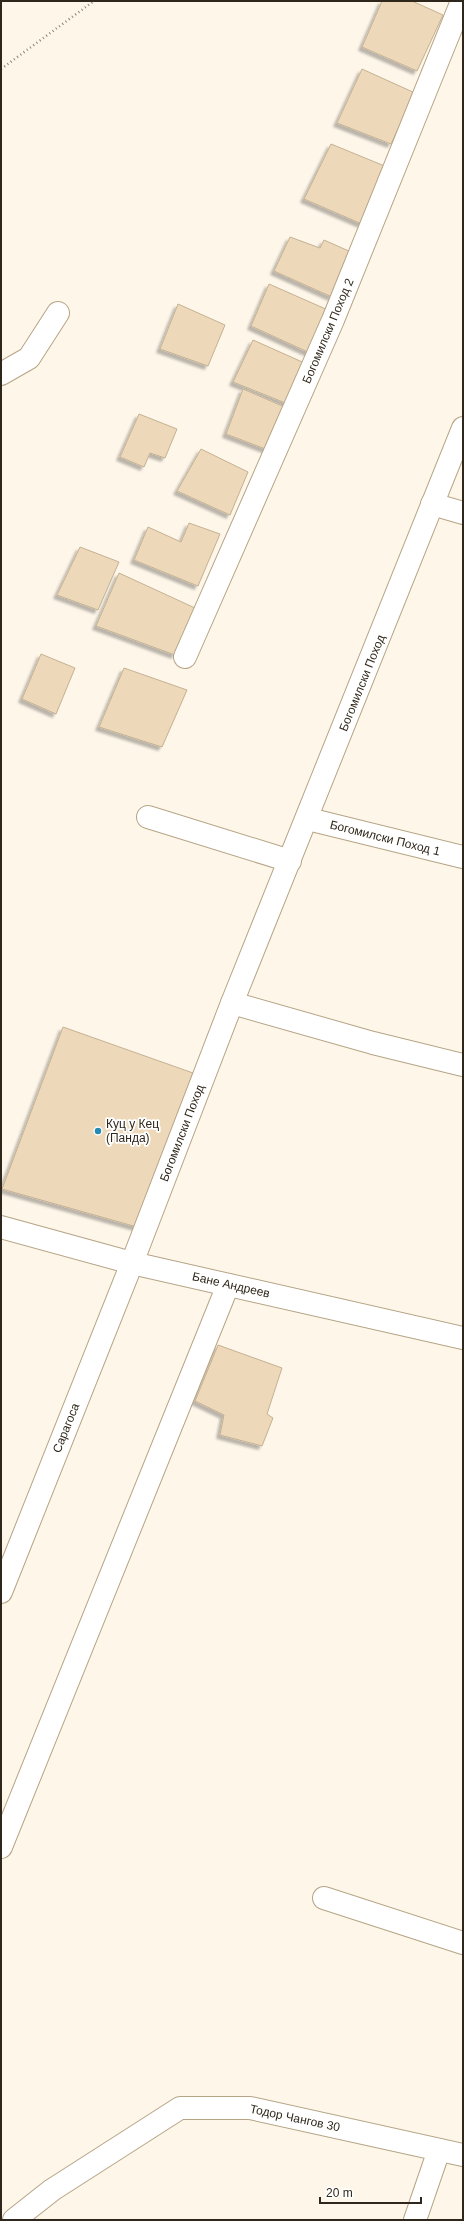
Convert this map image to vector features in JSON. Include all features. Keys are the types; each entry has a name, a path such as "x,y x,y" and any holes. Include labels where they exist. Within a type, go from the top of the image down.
{"street":[{"name":"Богомилски Поход 2","path":"185,657 333,320 462,1"},
{"path":"1,374 29,358 58,312"},
{"name":"Богомилски Поход","path":"132,1263 232,1003 308,819 463,428"},
{"path":"432,504 463,513"},
{"path":"148,817 290,861"},
{"name":"Богомилски Поход 1","path":"308,819 463,857"},
{"path":"232,1003 373,1044 463,1065"},
{"name":"Бане Андреев","path":"1,1227 132,1263 463,1338"},
{"name":"Сарагоса","path":"1,1592 132,1263"},
{"path":"1,1847 228,1285"},
{"path":"324,1898 463,1943"},
{"name":"Тодор Чангов 30","path":"14,2220 52,2190 180,2108 250,2108 463,2155"},
{"path":"415,2220 439,2150"}],"path":[{"path":"1,69 16,60 94,1"}],"building":[{"path":"382,1 412,1 443,15 417,71 362,47"},
{"path":"362,69 415,93 391,144 337,123"},
{"path":"331,144 387,167 362,224 304,199"},
{"path":"290,237 320,248 324,240 351,252 332,297 274,271"},
{"path":"269,284 328,310 310,353 251,326"},
{"path":"178,304 225,325 208,366 160,349"},
{"path":"253,340 309,365 293,406 233,382"},
{"path":"243,389 287,408 268,450 226,434"},
{"path":"139,414 177,429 165,458 150,453 144,467 120,457"},
{"path":"201,449 248,472 230,515 177,491"},
{"path":"189,523 220,534 198,586 134,560 148,527 181,542"},
{"path":"80,547 119,562 98,610 57,595"},
{"path":"119,573 195,608 175,655 96,626"},
{"path":"41,654 75,668 56,714 22,699"},
{"path":"124,668 187,690 162,747 99,727"},
{"name":"Куц у Кец (Панда)","path":"63,1027 193,1073 137,1227 2,1189"},
{"path":"218,1345 282,1368 267,1414 273,1418 262,1446 220,1435 224,1415 195,1401"}],"place":[{"name":"Куц у Кец (Панда)","path":"98,1131"}]}
